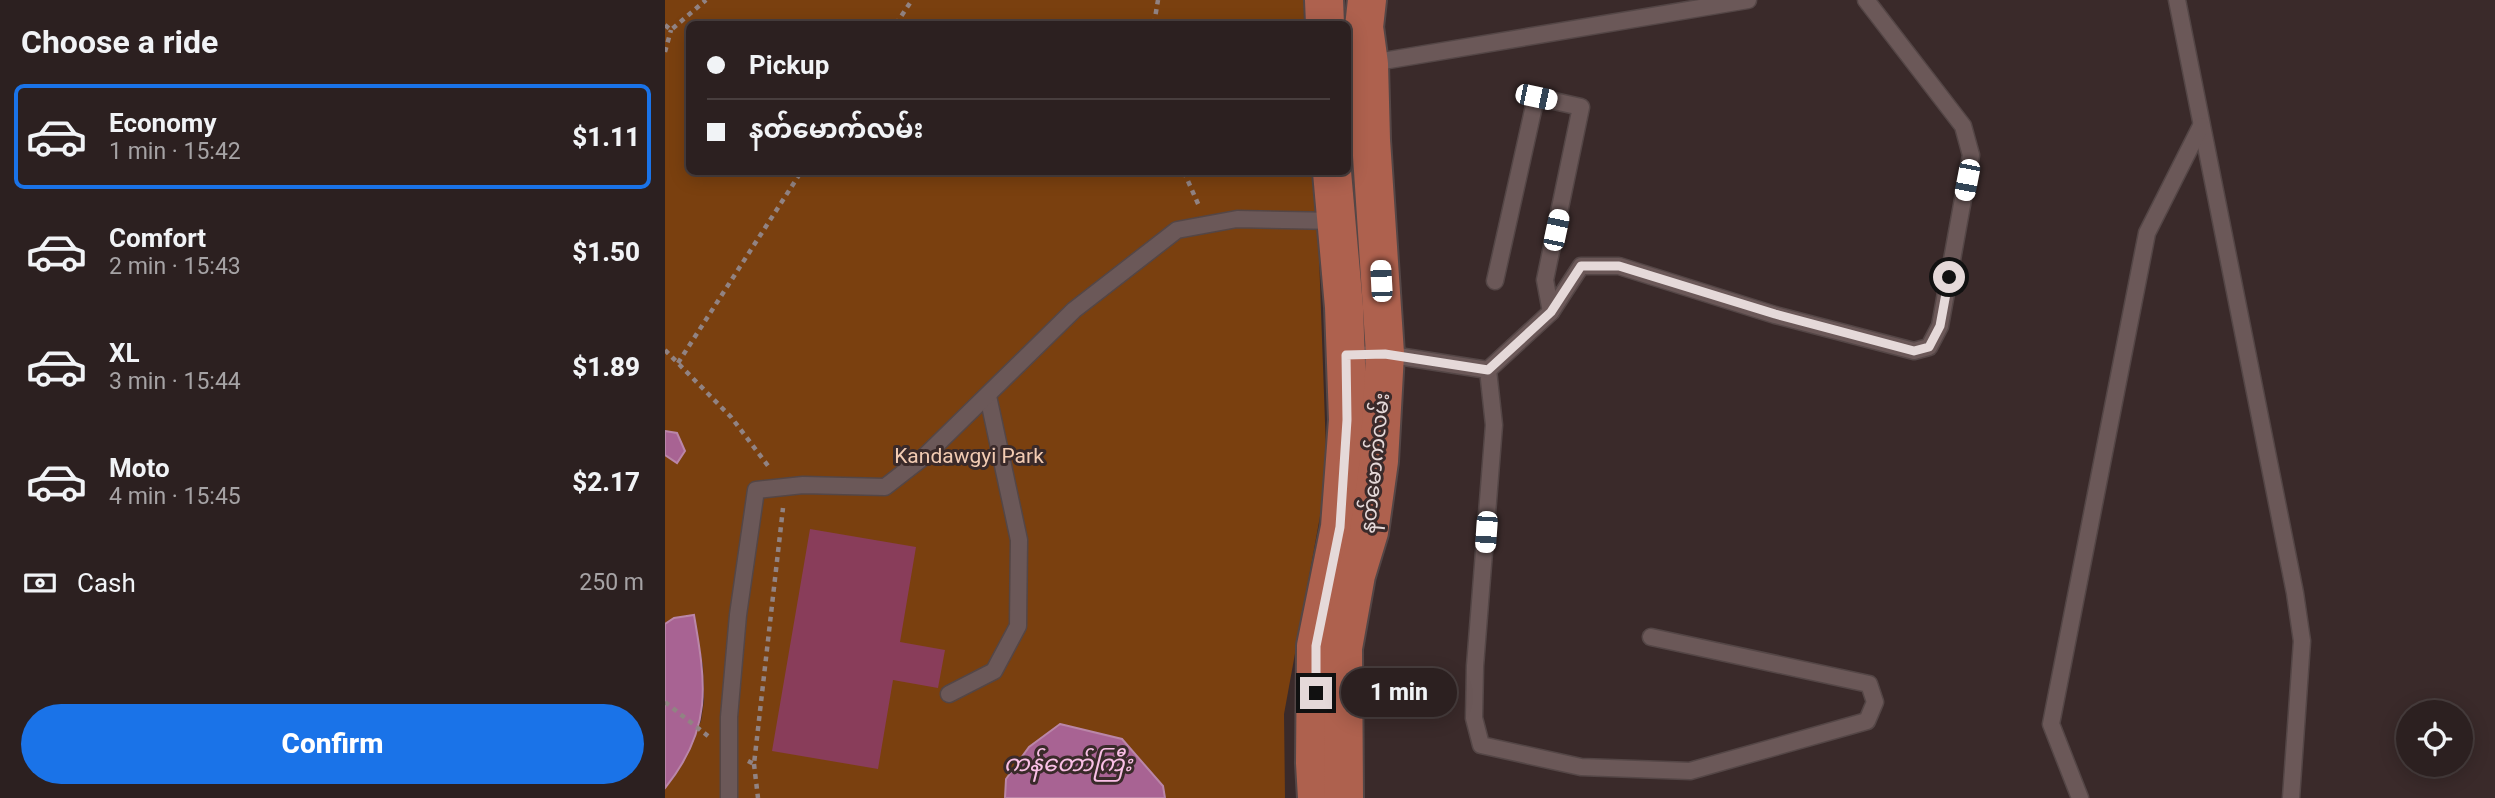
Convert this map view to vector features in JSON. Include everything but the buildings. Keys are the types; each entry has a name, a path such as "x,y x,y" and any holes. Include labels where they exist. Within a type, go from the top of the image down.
{"main road":[{"path":"1324,0 1325,21"},
{"name":"နတ်မောက်လမ်း","path":"1344,798 1343,648 1356,575 1369,532 1385,354 1375,207 1358,65 1367,0"},
{"name":"နတ်မောက်လမ်း","path":"1317,798 1316,646 1340,527 1347,420 1346,355 1332,175"},
{"path":"1337,220 1375,207"}],"lane":[{"path":"1358,65 1748,0"},
{"path":"1488,370 1551,312 1581,266 1619,266 1775,314 1914,351 1929,347 1940,326 1971,155 1963,126 1866,0"},
{"path":"2177,0 2297,605 2302,641 2291,798"},
{"path":"1495,281 1536,97 1581,107 1545,280 1551,312"},
{"path":"2080,798 2051,724 2147,233 2201,126"},
{"path":"730,798 729,717 738,615 756,490 803,485 885,487 925,456 1074,310 1177,230 1237,219 1337,220"},
{"path":"1346,355 1385,354 1488,370"},
{"path":"1488,370 1494,425 1475,666 1474,718 1481,745 1581,768 1690,771 1867,721 1875,702 1869,684 1651,638"},
{"path":"949,694 994,671 1018,626 1019,540 988,396"}],"path":[{"path":"665,52 671,30 706,0"},
{"path":"898,21 912,0"},
{"path":"1154,21 1158,0"},
{"path":"665,25 671,30"},
{"path":"678,363 799,175"},
{"path":"1185,175 1207,224"},
{"path":"665,702 699,730"},
{"path":"754,764 758,798"}],"green space":[{"name":"Kandawgyi Park","path":"665,0 1310,0 1311,21 686,21 686,175 1316,175 1327,478 1284,714 1285,798 1165,798 1163,786 1006,778 1005,798 665,798 665,788 675,776 701,721 704,701 703,666 694,615 674,618 665,624 665,455 677,434 665,431"}],"water":[{"path":"665,431 677,433 685,451 677,463 665,455"},
{"path":"694,615 703,685 702,705 691,746 665,788 665,624 674,618"},
{"name":"ကန်တော်ကြီး","path":"1060,724 1122,739 1163,786 1165,798 1005,798 1006,779 1029,747"}],"route":[{"path":"1316,693 1316,646 1340,527 1347,420 1346,355 1385,354 1488,370 1551,312 1581,266 1619,266 1775,314 1914,351 1929,347 1940,326 1949,277"}]}
